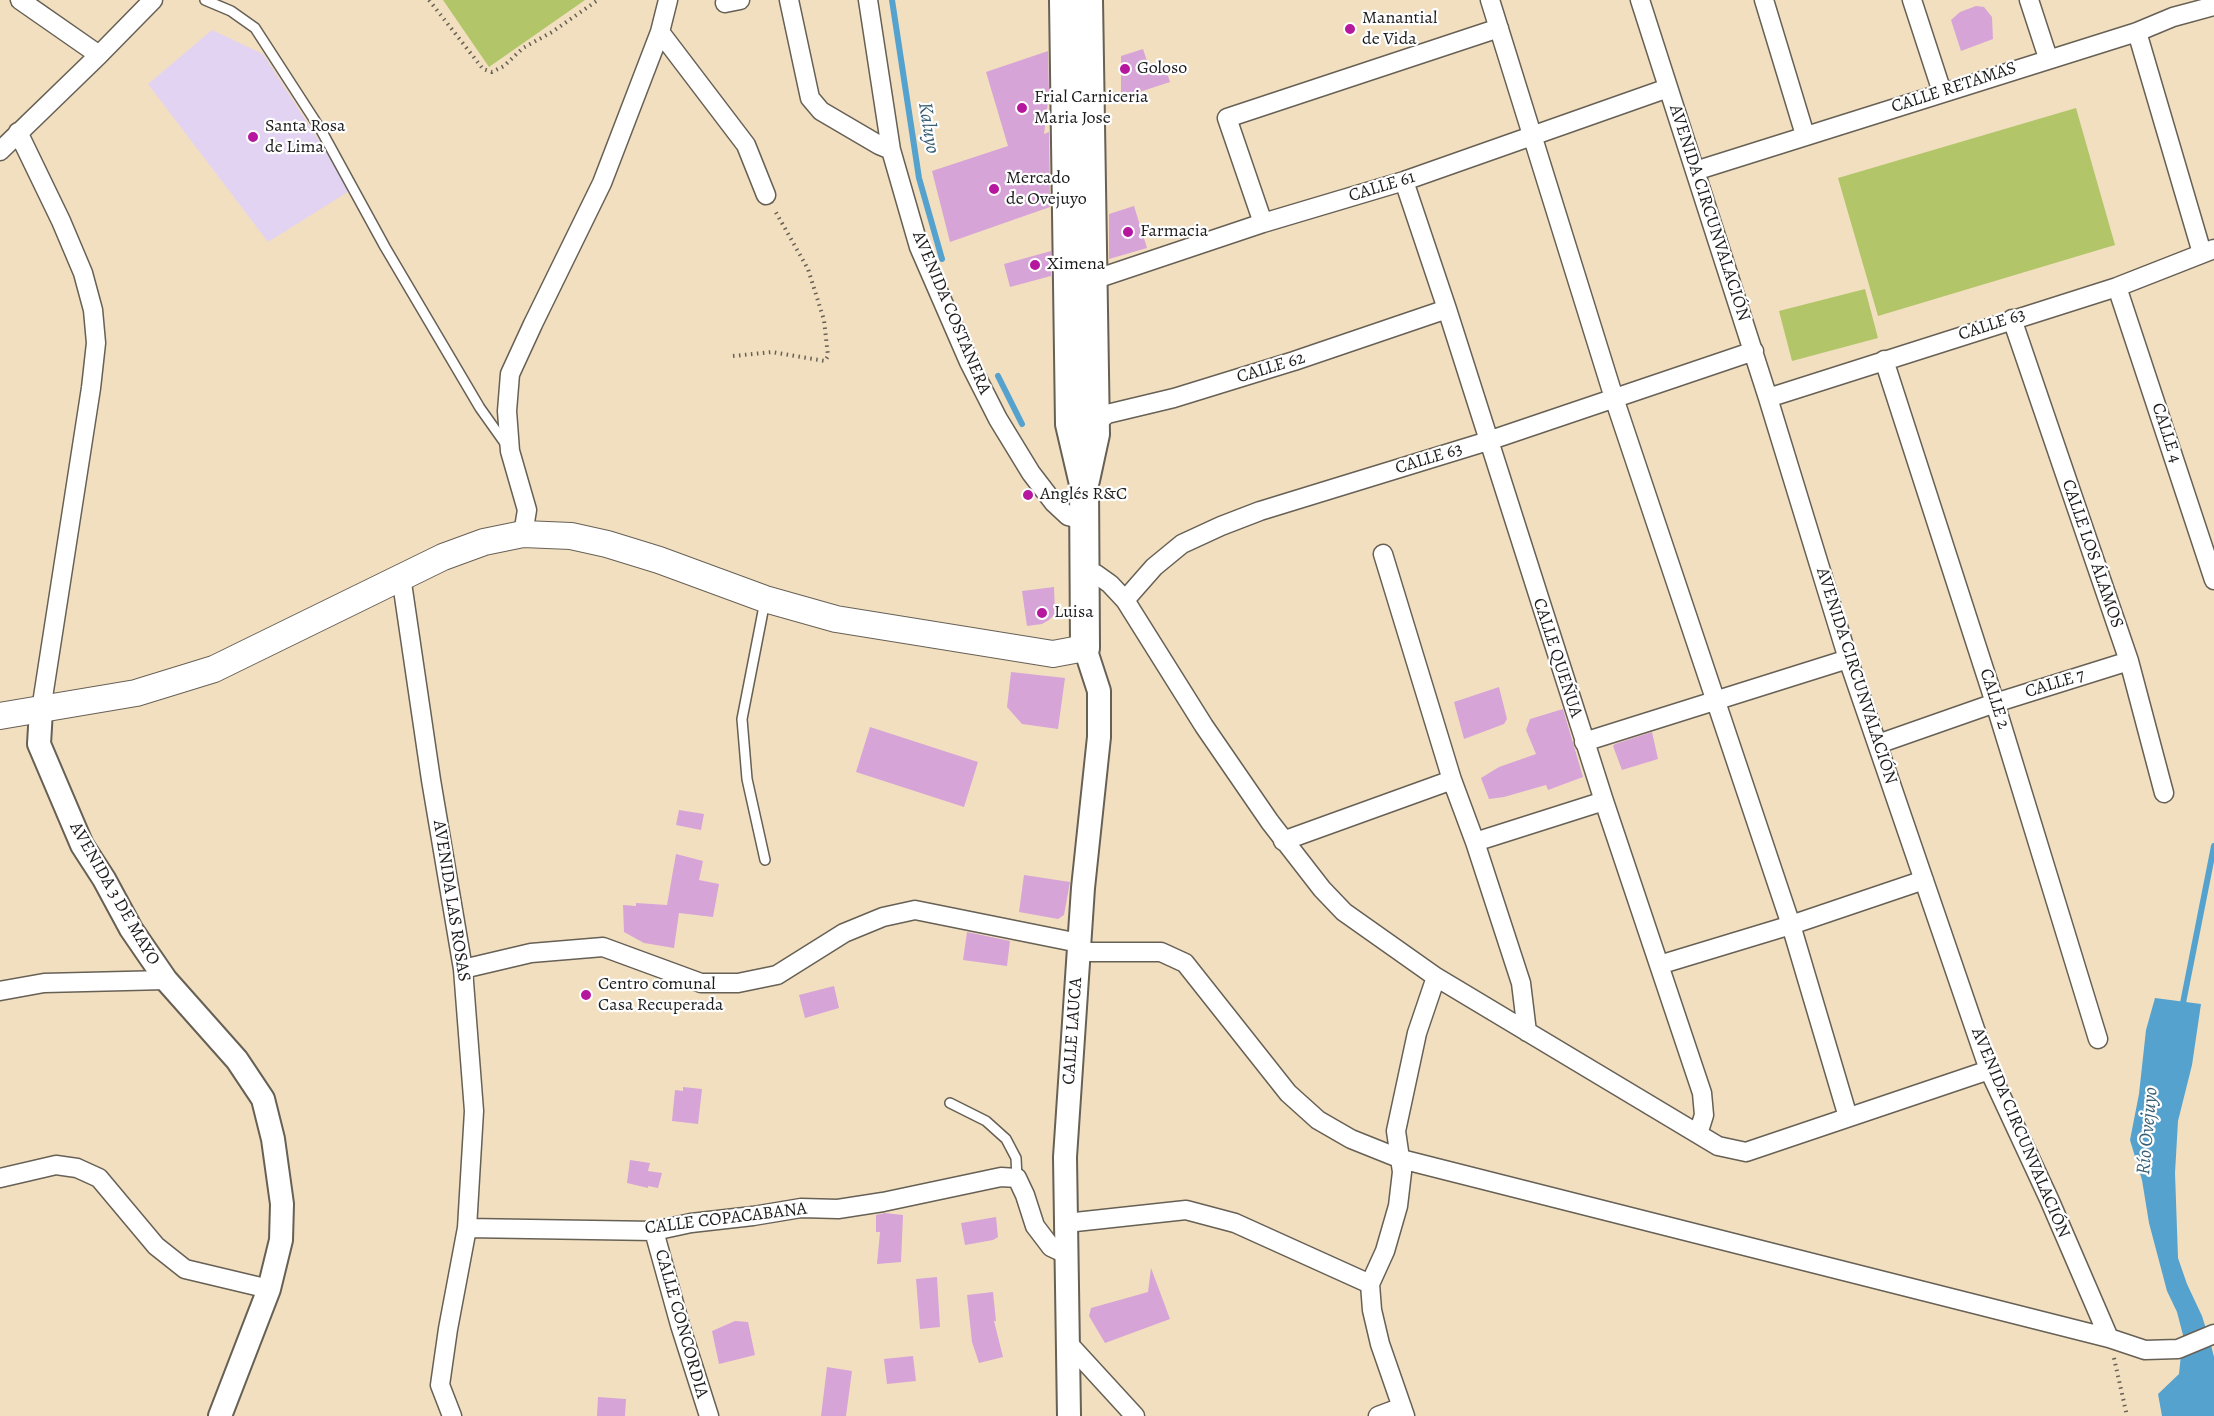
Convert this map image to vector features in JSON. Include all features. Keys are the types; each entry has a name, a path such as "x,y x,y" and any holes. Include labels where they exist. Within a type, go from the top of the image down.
{"main road":[{"path":"1064,0 1081,280"},
{"path":"0,716 136,693 214,669 443,557 484,542 524,534 571,536 607,544 659,560 765,599 836,619 1053,654 1085,648 1086,571 1081,280 1088,0"}],"street":[{"path":"20,0 99,55"},
{"path":"0,151 153,0"},
{"path":"524,534 527,510 510,451 507,411 510,374 602,183 660,32 668,0"},
{"path":"789,0 810,98 821,111 891,150"},
{"name":"AVENIDA COSTANERA","path":"868,0 891,150 919,247 969,362 998,419 1031,473 1054,503 1068,516 1084,520"},
{"path":"1490,0 1614,398 1791,925 1848,1117"},
{"name":"AVENIDA CIRCUNVALACIÓN","path":"1640,0 1754,351 1848,659 1989,1070 2049,1199 2109,1338"},
{"path":"1764,0 1805,135"},
{"path":"1912,0 1942,92"},
{"path":"2029,0 2048,58"},
{"name":"CALLE RETAMAS","path":"1695,171 2048,58 2137,32 2170,8 2214,6"},
{"path":"1263,223 1227,118 1499,28"},
{"path":"660,32 746,145 766,195"},
{"path":"2137,32 2208,251"},
{"name":"CALLE 61","path":"1081,280 1404,181 1668,88"},
{"name":"AVENIDA 3 DE MAYO","path":"18,132 83,273 93,310 96,343 41,710 39,744 82,845 104,879 130,929 166,980 237,1060 263,1100 273,1139 282,1204 281,1240 269,1289 220,1416"},
{"name":"CALLE QUEÑUA","path":"1404,181 1447,309 1584,742 1702,1094 1704,1115 1698,1134"},
{"name":"CALLE 63","path":"1768,398 2117,286 2208,251"},
{"name":"CALLE 4","path":"2117,286 2214,580"},
{"name":"CALLE 62","path":"1082,424 1107,414 1174,398 1294,362 1447,309"},
{"name":"CALLE LOS ÁLAMOS","path":"2012,319 2129,661 2164,793"},
{"name":"CALLE 63","path":"1125,600 1154,567 1182,544 1221,526 1260,511 1488,441 1754,351"},
{"name":"CALLE 2","path":"1884,360 1995,703 2098,1039"},
{"path":"1383,554 1452,780 1475,842 1521,983 1527,1032"},
{"path":"1086,571 1096,574 1110,584 1125,600 1204,726 1283,841 1344,912 1436,977 1718,1146 1746,1152 1989,1070"},
{"name":"AVENIDA LAS ROSAS","path":"401,576 431,780 463,969 474,1111 467,1228 440,1385 452,1416"},
{"name":"CALLE LAUCA","path":"1069,1416 1065,1157 1078,947 1099,737 1099,691 1085,648"},
{"path":"1584,742 1848,659"},
{"name":"CALLE 7","path":"1878,744 1995,703 2129,661"},
{"path":"1283,841 1452,780"},
{"path":"1475,842 1604,801"},
{"path":"1659,965 1791,925 1924,880"},
{"path":"463,969 531,953 603,947 701,983 738,983 777,975 844,933 883,917 915,910 1078,947 1161,952 1185,963 1288,1093 1318,1120 1351,1138 1401,1159 2109,1338 2145,1350 2178,1349 2214,1334"},
{"path":"1378,1416 1403,1412 1380,1344 1372,1310 1370,1284 1385,1251 1398,1206 1402,1172 1396,1131 1417,1033 1436,977"},
{"path":"0,991 44,983 166,980"},
{"path":"0,1178 56,1165 77,1168 99,1178 156,1246 185,1269 269,1289"},
{"name":"CALLE COPACABANA","path":"467,1228 654,1231 691,1223 801,1208 838,1209 1001,1177 1017,1178"},
{"path":"1017,1178 1038,1231 1051,1247 1066,1254"},
{"path":"1066,1223 1186,1210 1235,1224 1370,1284"},
{"name":"CALLE CONCORDIA","path":"654,1231 680,1325 709,1416"},
{"path":"1068,1343 1135,1416"}],"lane":[{"path":"204,0 231,11 255,28 321,130 385,248 480,408 510,451"},
{"path":"765,599 742,719 747,779 765,860"},
{"path":"951,1103 986,1122 1006,1139 1017,1158 1017,1178"}],"path":[{"path":"429,0 483,69 492,72 504,66 523,48 552,32 598,0"},
{"path":"733,356 754,352 772,352 825,361 828,356 824,320 808,268 766,195"},
{"path":"2109,1338 2127,1416"}],"shaded area":[{"name":"Santa Rosa de Lima","path":"212,30 263,54 351,190 268,242 148,84"}],"green space":[{"path":"443,0 585,0 489,67"},
{"path":"2076,108 2115,245 1878,316 1838,178"},
{"path":"1865,289 1878,338 1792,361 1779,311"}],"water":[{"name":"Río Ovejuyo","path":"2155,998 2201,1004 2192,1065 2178,1121 2175,1173 2178,1258 2202,1316 2214,1357 2214,1416 2162,1416 2158,1394 2179,1374 2183,1335 2177,1312 2167,1291 2149,1223 2142,1180 2130,1140 2139,1094 2146,1030"}],"building":[{"path":"1976,6 1984,7 1992,17 1993,39 1961,51 1951,20 1960,12"},
{"path":"1143,49 1150,70 1164,64 1170,82 1121,98 1121,56"},
{"name":"Mercado de Ovejuyo","path":"1048,51 1049,93 1044,134 1049,132 1050,207 950,242 932,171 1008,146 986,72"},
{"path":"1134,206 1147,248 1109,259 1109,214"},
{"path":"1051,251 1051,276 1010,287 1004,264"},
{"path":"1054,587 1055,614 1042,624 1027,626 1022,591"},
{"path":"1011,672 1065,678 1058,729 1022,724 1007,707"},
{"path":"1499,687 1507,719 1504,724 1464,739 1454,702"},
{"path":"1563,709 1583,777 1548,790 1546,785 1489,799 1481,778 1499,767 1536,754 1526,730 1530,719"},
{"path":"870,727 978,762 964,807 856,772"},
{"path":"1652,732 1658,759 1622,770 1613,746"},
{"path":"679,810 704,814 701,830 676,825"},
{"path":"676,854 703,861 699,880 719,884 713,917 679,913 674,948 644,943 624,932 623,905 636,906 636,903 667,905"},
{"path":"1024,875 1070,882 1064,915 1058,919 1019,912"},
{"path":"967,932 1010,941 1007,966 963,960"},
{"path":"834,986 839,1008 805,1018 799,995"},
{"path":"683,1087 702,1089 698,1124 672,1121 675,1090 683,1091"},
{"path":"630,1160 650,1163 648,1171 662,1173 658,1188 627,1183"},
{"path":"885,1213 903,1215 901,1262 877,1264 880,1232 876,1232 876,1215"},
{"path":"996,1217 998,1237 965,1245 961,1223"},
{"path":"1151,1268 1170,1319 1105,1343 1089,1316 1091,1308 1148,1292"},
{"path":"937,1277 940,1327 920,1329 916,1279"},
{"path":"993,1292 996,1321 994,1321 1003,1357 979,1363 972,1342 967,1295"},
{"path":"735,1321 748,1322 755,1355 719,1364 712,1331"},
{"path":"913,1356 916,1381 887,1384 884,1359"},
{"path":"827,1367 852,1371 846,1416 821,1416"},
{"path":"598,1397 626,1399 625,1416 597,1416"}],"waterway":[{"name":"Kaluyo","path":"892,0 919,178 942,259"},
{"name":"Kaluyo","path":"998,376 1022,424"},
{"name":"Río Ovejuyo","path":"2182,1008 2214,846"}],"place":[{"name":"Manantial de Vida","path":"1350,29"},
{"name":"Goloso","path":"1125,69"},
{"name":"Frial Carniceria Maria Jose","path":"1022,108"},
{"name":"Santa Rosa de Lima","path":"253,137"},
{"name":"Mercado de Ovejuyo","path":"994,189"},
{"name":"Farmacia","path":"1128,232"},
{"name":"Ximena","path":"1035,265"},
{"name":"Anglés R&C","path":"1028,495"},
{"name":"Luisa","path":"1042,613"},
{"name":"Centro comunal Casa Recuperada","path":"586,995"}]}
